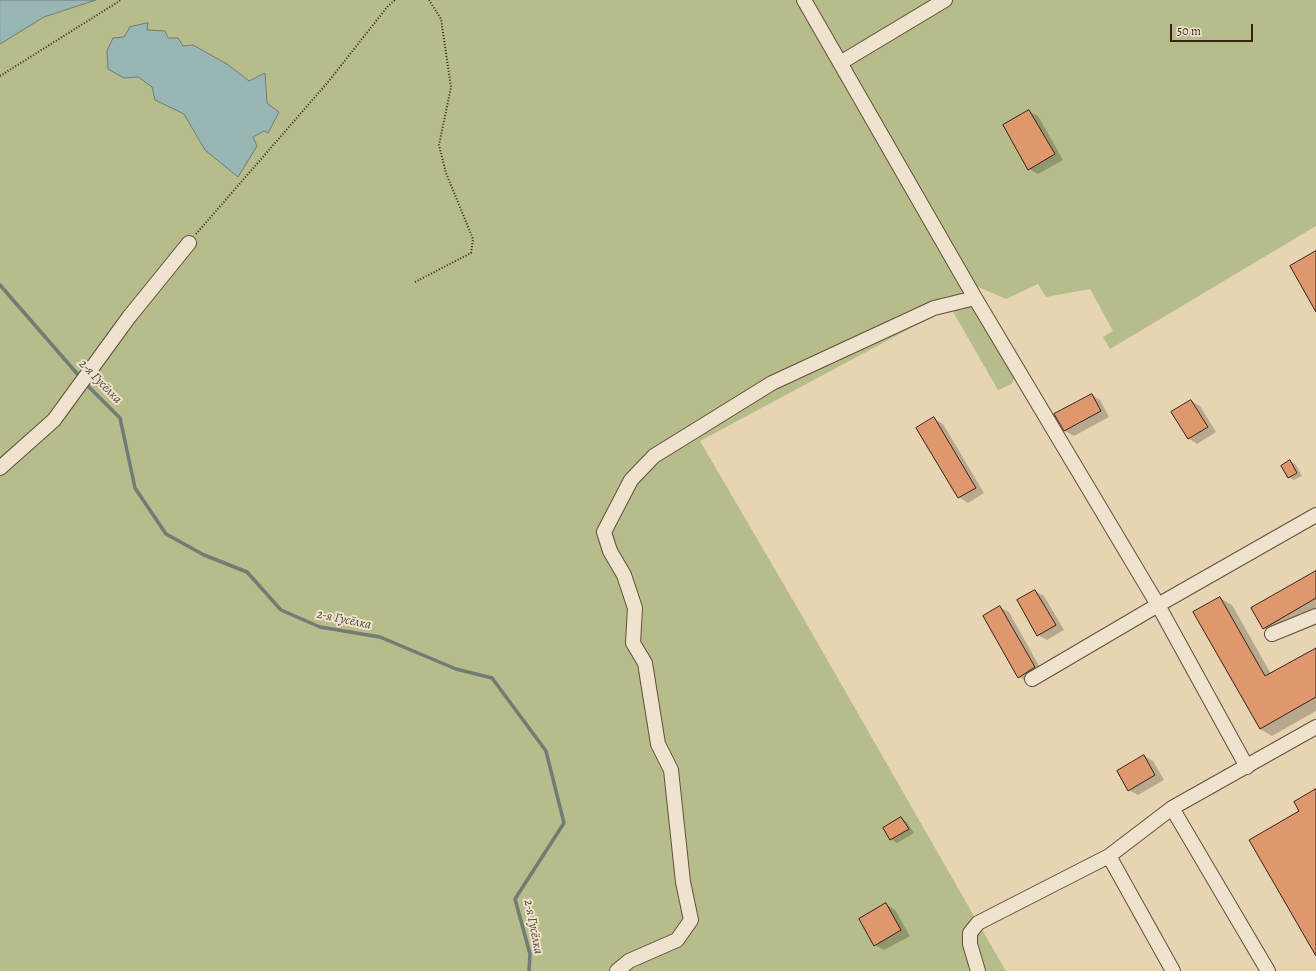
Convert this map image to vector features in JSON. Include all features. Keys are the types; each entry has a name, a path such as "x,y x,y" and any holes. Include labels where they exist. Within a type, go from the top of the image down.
{"street":[{"path":"804,0 975,298 1158,605 1247,767"},
{"path":"840,63 945,0"},
{"path":"0,468 54,420 129,316 189,243"},
{"path":"617,971 629,961 676,940 690,920 683,882 671,770 658,744 645,663 634,643 635,608 624,575 610,550 604,532 631,480 654,456 772,383 934,308 975,298"},
{"path":"1032,679 1316,515"},
{"path":"1272,634 1316,616"},
{"path":"978,971 970,944 970,933 978,923 1109,856 1172,808 1316,727"},
{"path":"1172,808 1268,971"},
{"path":"1109,856 1174,971"}],"path":[{"path":"0,76 121,0"},
{"path":"189,243 328,82 388,6 395,0"},
{"path":"415,282 471,253 473,239 446,173 439,145 451,87 441,19 429,0"}],"green space":[{"path":"96,0 798,0 1015,376 1012,384 998,390 952,310 935,315 700,441 1006,971 0,971 0,44 44,17","holes":["148,23 147,30 165,31 168,38 183,46 193,45 227,64 249,82 265,73 267,103 264,131 252,137 205,150 184,114 155,100 152,87 138,77 124,78 107,51 113,38 125,37"]},
{"path":"811,0 1316,0 1316,226 1110,349 1103,337 1113,331 1090,289 1046,297 1038,284 1006,299 976,286"}],"water":[{"path":"0,0 96,0 44,17 0,44"},
{"path":"148,23 147,30 165,31 168,38 178,38 183,46 193,45 227,64 249,81 265,73 267,103 279,112 268,133 264,131 253,137 257,146 238,177 205,150 184,114 155,100 152,87 138,77 124,78 108,69 107,51 113,38 124,37 130,27"}],"building":[{"path":"1029,110 1055,154 1028,170 1003,125"},
{"path":"1316,251 1316,312 1290,266"},
{"path":"1092,394 1101,411 1064,431 1054,414"},
{"path":"1191,400 1208,427 1188,439 1171,412"},
{"path":"934,417 976,488 958,498 916,428"},
{"path":"1290,460 1297,473 1288,478 1281,466"},
{"path":"1316,571 1316,598 1263,629 1251,608"},
{"path":"1035,590 1056,625 1037,636 1017,600"},
{"path":"1220,597 1265,676 1316,648 1316,697 1260,729 1193,612"},
{"path":"1000,606 1035,667 1018,678 983,616"},
{"path":"1144,755 1155,775 1128,791 1117,771"},
{"path":"1316,789 1316,956 1249,840 1299,811 1294,802"},
{"path":"901,817 909,829 890,840 883,828"},
{"path":"886,903 901,930 874,946 859,919"}],"waterway":[{"name":"2-я Гусёлка","path":"0,285 80,377"},
{"name":"2-я Гусёлка","path":"85,383 120,418 135,488 166,534 204,555 247,572 281,610 320,627 380,637 456,669 492,678 546,751 564,823 515,899 530,954 529,971"}]}
